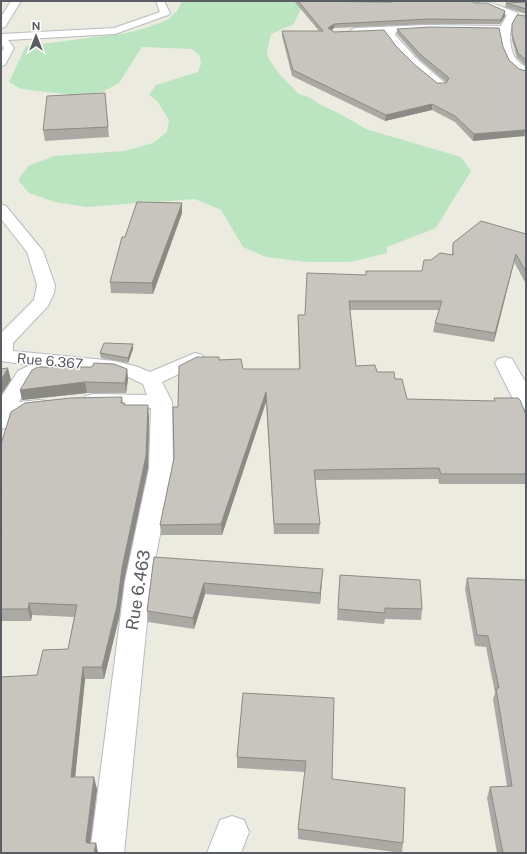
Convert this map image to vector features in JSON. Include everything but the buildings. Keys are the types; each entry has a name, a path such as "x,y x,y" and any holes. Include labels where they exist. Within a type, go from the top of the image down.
{"street":[{"path":"1,25 16,1"},
{"path":"482,1 496,9 526,17"},
{"path":"1,38 115,31 156,20 165,13 160,2"},
{"path":"512,14 505,29 505,40 511,60 525,71"},
{"path":"341,32 435,28 505,29"},
{"path":"392,29 390,35 400,48 417,67 441,85"},
{"path":"1,38 8,44 9,48 1,63"},
{"name":"Rue 6.367","path":"1,209 35,251 46,285 46,293 42,302 3,342 3,352 8,357 115,367 131,371 155,391"},
{"path":"1,422 19,408 155,391 195,359"},
{"path":"1,422 9,401 25,375 53,362"},
{"path":"505,363 526,403"},
{"name":"Rue 6.463","path":"107,853 138,581 161,468 162,427 155,391"}],"green space":[{"path":"182,1 296,1 301,8 294,24 271,34 267,52 269,60 281,76 299,94 311,98 366,129 461,157 471,171 436,228 387,247 387,253 351,262 306,262 266,257 243,247 221,210 195,199 86,207 55,202 29,193 18,180 28,166 54,156 124,151 153,143 167,132 169,120 157,101 149,95 156,85 198,72 201,64 200,56 192,49 142,47 119,83 102,92 72,95 21,89 9,82 26,46 127,33 146,28 167,20 177,11"}]}
